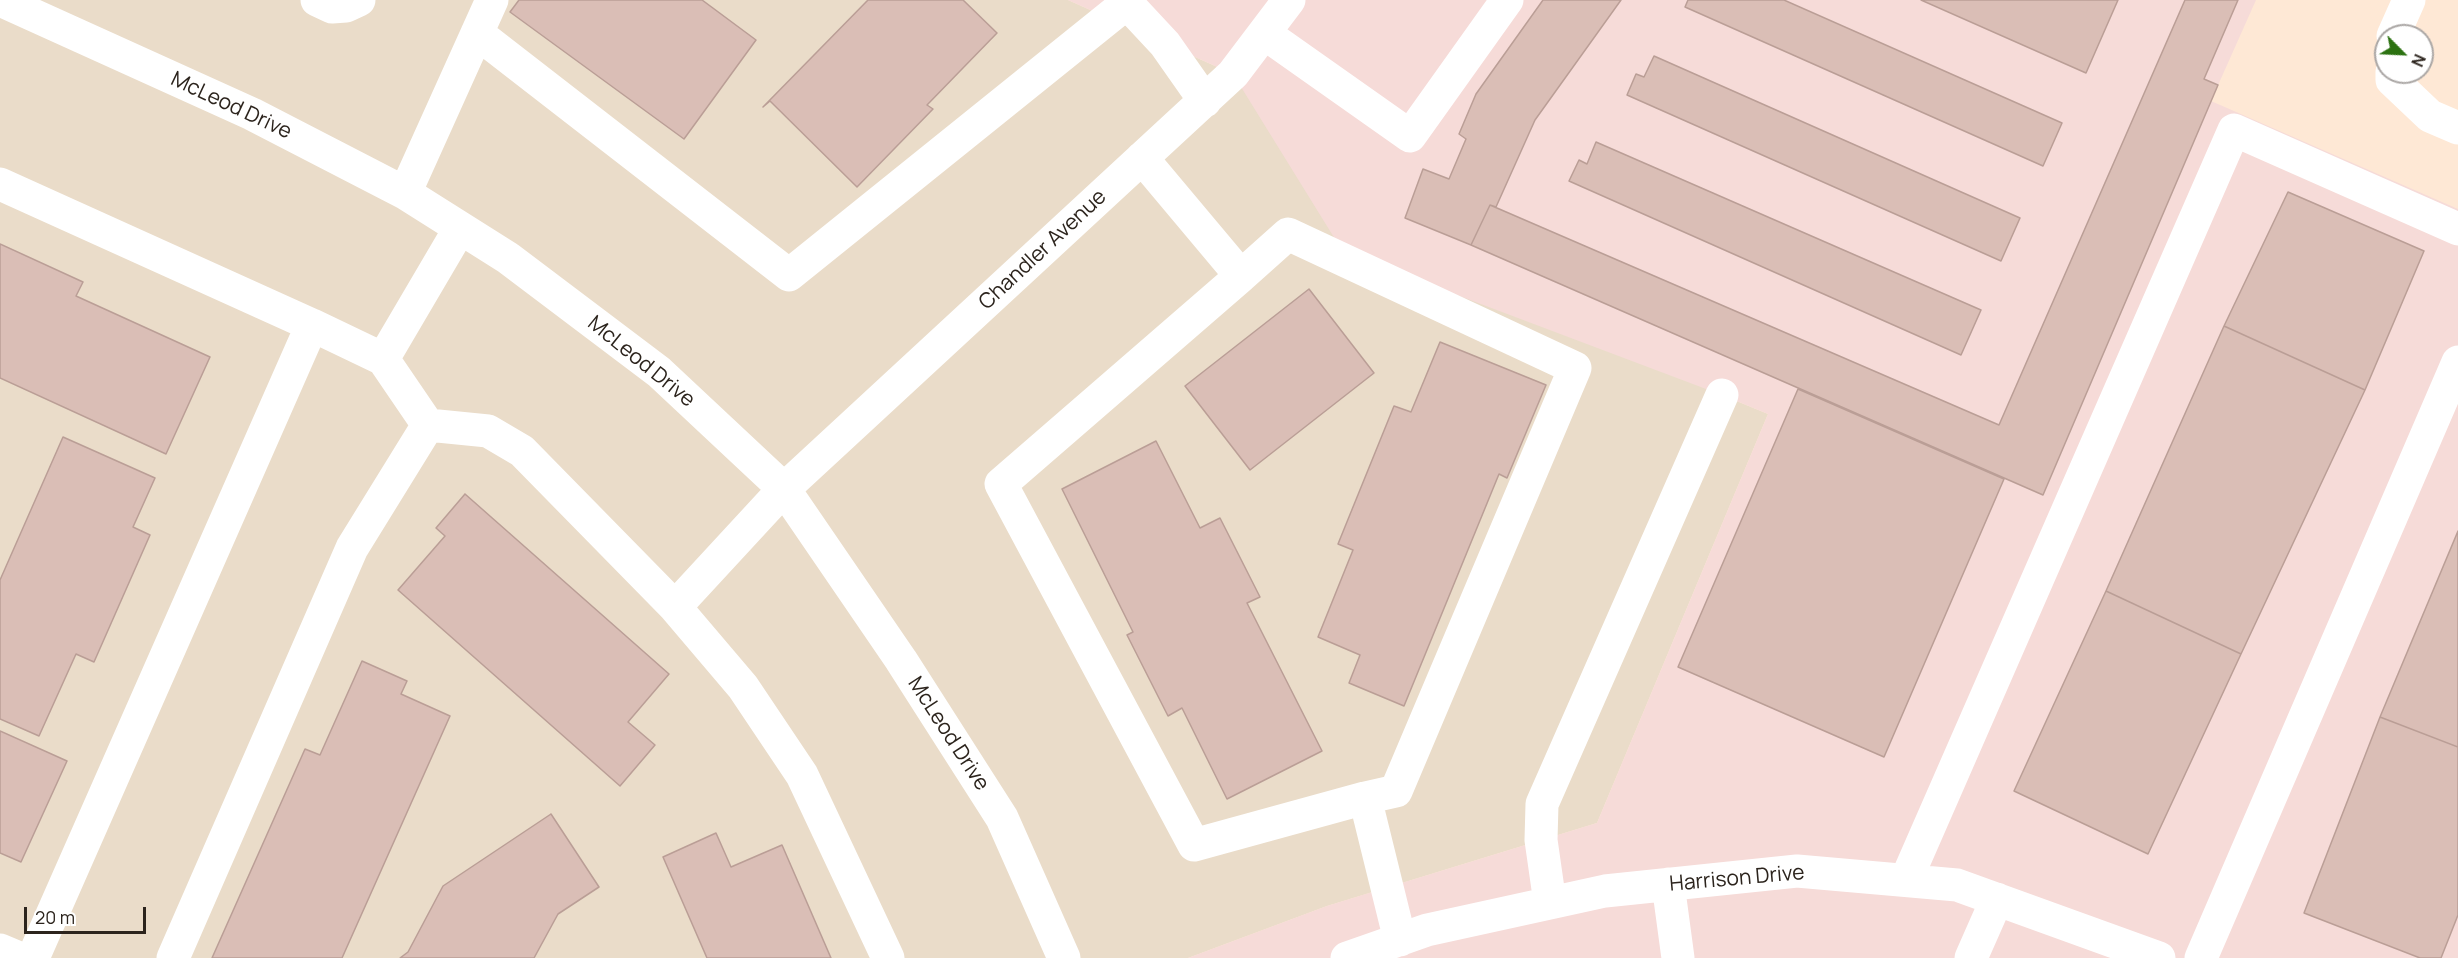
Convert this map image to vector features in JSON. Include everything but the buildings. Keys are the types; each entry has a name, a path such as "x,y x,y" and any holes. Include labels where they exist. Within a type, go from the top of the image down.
{"street":[{"name":"McLeod Drive","path":"0,0 64,13 405,193 508,258 659,372 784,489 902,660 1002,818 1064,958"},
{"path":"317,0 332,7 346,6 359,0"},
{"path":"405,193 492,0"},
{"name":"Chandler Avenue","path":"675,607 784,489 1233,74 1290,0"},
{"path":"1264,33 1410,136 1508,0"},
{"path":"2398,24 2409,0"},
{"path":"477,33 789,275 1125,2 1165,44 1205,100"},
{"path":"2396,84 2430,116 2458,128"},
{"path":"1906,880 2234,130 2458,229"},
{"path":"1142,158 1241,276"},
{"path":"0,184 383,359 428,426"},
{"path":"383,359 460,228"},
{"path":"1288,234 1575,368 1395,791 1365,798 1194,845 1000,484 1288,234"},
{"path":"33,958 312,325"},
{"path":"2201,958 2458,362"},
{"path":"1550,903 1541,840 1542,804 1722,395"},
{"path":"428,426 488,431 522,451 675,607 743,687 802,775 888,958"},
{"path":"172,958 352,548 428,426"},
{"path":"1365,798 1400,940"},
{"name":"Harrison Drive","path":"1347,958 1427,930 1605,891 1797,871 1957,885 2159,958"},
{"path":"1668,884 1678,958"},
{"path":"1971,958 1997,899"},
{"path":"0,950 19,958"}],"shaded area":[{"path":"0,0 1068,0 1233,74 1722,395 1768,414 1597,823 1327,906 1188,958 0,958"},
{"path":"1068,0 2256,0 2211,101 2458,209 2458,958 1188,958 1327,906 1597,823 1768,414 1343,252 1233,74"}]}
